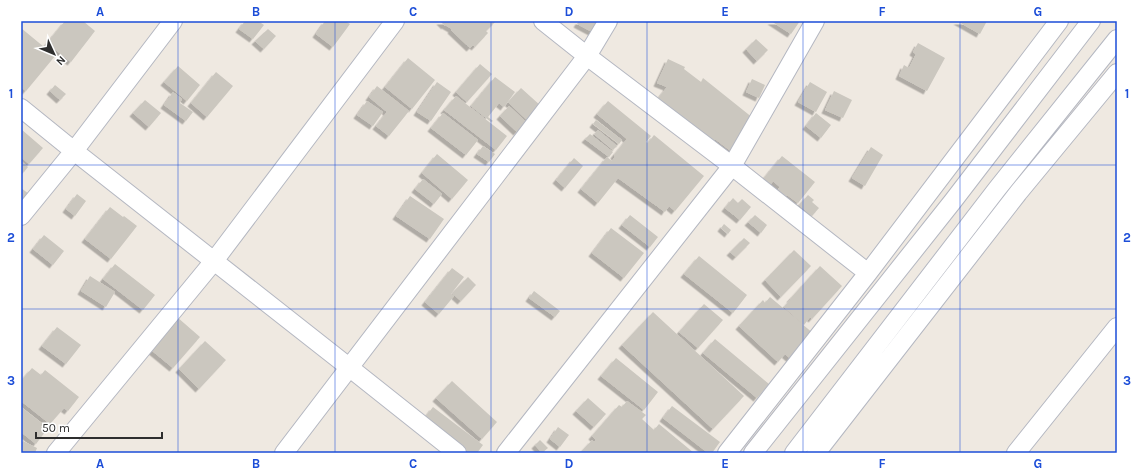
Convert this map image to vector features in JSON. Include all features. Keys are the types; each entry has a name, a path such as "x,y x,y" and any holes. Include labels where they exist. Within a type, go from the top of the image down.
{"street":[{"path":"21,216 74,151 173,21"},
{"path":"56,453 214,261 395,21"},
{"path":"543,21 732,166 868,273"},
{"path":"284,453 587,56 608,21"},
{"path":"506,453 732,166 815,21"},
{"path":"727,453 868,273 1059,21"},
{"path":"753,453 954,201 1091,21"},
{"path":"794,453 997,190 1117,39"},
{"path":"816,453 1018,193 1117,73"},
{"path":"21,108 456,453"},
{"path":"1016,453 1117,327"}],"building":[{"path":"65,21 83,21 95,31 71,62 47,43"},
{"path":"245,21 258,21 264,25 253,39 239,29"},
{"path":"325,21 345,21 350,24 333,47 316,34"},
{"path":"440,21 496,21 486,31 488,33 475,47 473,45 470,48 451,30 452,29 445,26"},
{"path":"579,21 602,21 596,34 577,24"},
{"path":"771,21 800,21 791,34"},
{"path":"957,21 987,21 980,34"},
{"path":"21,28 55,56 26,91 21,87"},
{"path":"268,29 276,36 264,49 255,41"},
{"path":"756,39 768,50 757,61 746,49"},
{"path":"918,43 945,58 927,91 899,76 904,65 909,68 916,54 913,52"},
{"path":"408,58 435,80 412,109 385,87"},
{"path":"668,59 685,67 684,69 701,82 703,78 753,118 732,152 715,139 709,146 654,104 667,87 657,83"},
{"path":"480,64 492,74 467,102 456,92"},
{"path":"178,66 200,85 187,101 164,82"},
{"path":"216,72 233,86 207,117 191,103"},
{"path":"495,77 515,92 504,107 499,103 488,117 493,121 491,122 471,106"},
{"path":"752,79 765,85 759,98 746,92"},
{"path":"437,82 451,92 431,121 417,112"},
{"path":"810,82 827,92 816,112 798,102"},
{"path":"55,85 66,94 60,100 50,91"},
{"path":"377,86 409,111 389,136 376,126 387,112 369,97"},
{"path":"521,88 541,106 528,121 508,102"},
{"path":"834,91 852,100 843,118 825,110"},
{"path":"173,92 182,99 180,103 193,112 186,121 164,105"},
{"path":"456,96 507,136 496,150 444,110"},
{"path":"145,100 161,113 149,127 133,113"},
{"path":"367,101 383,112 373,126 357,115"},
{"path":"608,101 651,136 646,142 648,143 654,135 704,176 675,211 669,206 665,212 618,178 598,203 581,189 607,157 612,161 615,157 614,155 627,139 597,114"},
{"path":"509,106 526,122 517,132 500,116"},
{"path":"443,113 478,140 466,155 431,128"},
{"path":"816,113 831,125 821,138 806,126"},
{"path":"596,120 622,140 619,144 593,124"},
{"path":"21,129 43,148 29,164 21,157"},
{"path":"598,130 617,146 613,150 594,134"},
{"path":"590,134 613,152 609,157 585,139"},
{"path":"483,146 495,154 489,162 477,154"},
{"path":"871,147 883,155 865,186 852,178"},
{"path":"437,154 468,180 452,199 422,173"},
{"path":"782,156 815,182 798,203 778,189 780,187 773,181 771,184 764,178"},
{"path":"574,158 583,166 565,188 556,180"},
{"path":"21,161 28,167 24,172 21,170"},
{"path":"423,179 442,194 434,204 415,189"},
{"path":"21,188 29,194 21,205"},
{"path":"77,194 86,201 75,216 66,209"},
{"path":"808,195 814,200 812,202 819,208 812,216 799,205"},
{"path":"410,196 444,219 430,239 396,216"},
{"path":"733,198 738,203 742,199 751,207 740,220 725,208"},
{"path":"110,207 137,226 111,259 85,239"},
{"path":"630,215 658,237 650,247 622,225"},
{"path":"755,215 767,225 761,233 748,222"},
{"path":"724,224 731,230 728,234 721,228"},
{"path":"611,228 644,253 624,278 592,253"},
{"path":"44,235 64,251 53,265 33,249"},
{"path":"744,238 750,243 736,257 730,252"},
{"path":"794,250 811,266 781,297 765,280"},
{"path":"699,256 747,295 733,313 684,274"},
{"path":"115,264 155,295 143,310 103,279"},
{"path":"820,266 842,286 812,319 810,317 804,325 784,307"},
{"path":"452,268 464,277 451,294 454,296 439,314 425,302"},
{"path":"90,276 115,292 106,307 81,291"},
{"path":"468,277 476,285 461,301 452,293"},
{"path":"534,291 560,311 555,317 529,298"},
{"path":"770,297 814,334 792,360 785,354 778,362 739,326 763,300 765,303"},
{"path":"704,304 723,320 698,348 679,332"},
{"path":"653,312 744,396 713,429 622,345"},
{"path":"177,317 200,337 173,368 150,349"},
{"path":"57,327 81,345 66,364 42,346"},
{"path":"715,339 769,384 757,398 703,353"},
{"path":"205,341 226,360 199,389 179,369"},
{"path":"616,358 658,392 644,410 601,376"},
{"path":"32,368 41,375 45,370 79,397 68,411 64,408 50,424 21,401 21,381"},
{"path":"452,381 497,422 482,439 436,398"},
{"path":"588,398 606,414 594,427 576,411"},
{"path":"627,401 646,415 642,419 654,430 659,424 694,453 580,453 592,440 594,442 596,440 592,436 619,405 622,407"},
{"path":"672,406 720,442 712,453 708,453 663,418"},
{"path":"21,407 48,428 36,444 21,432"},
{"path":"433,407 483,445 477,453 468,453 423,420"},
{"path":"558,427 569,435 560,447 550,439"},
{"path":"540,440 548,448 542,453 535,445"},
{"path":"23,441 37,448 35,453 24,453 21,451 21,444"}]}
